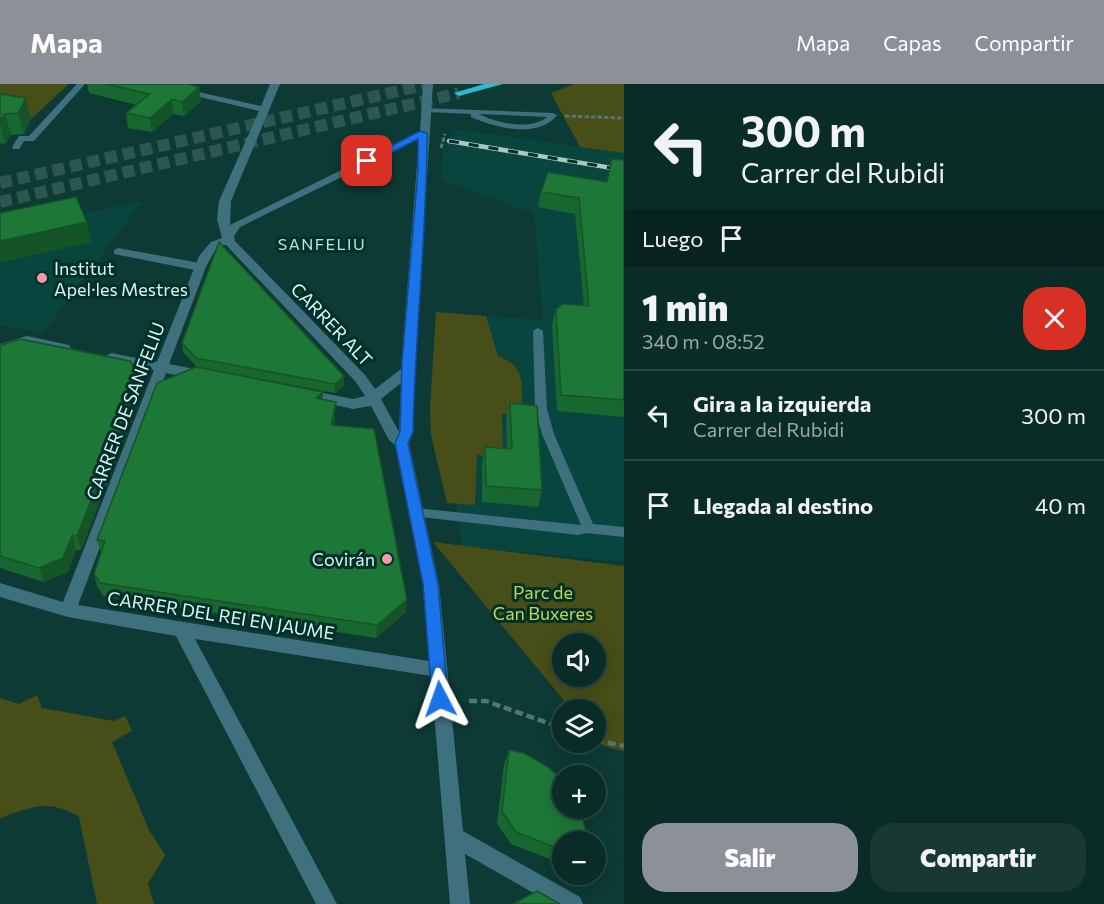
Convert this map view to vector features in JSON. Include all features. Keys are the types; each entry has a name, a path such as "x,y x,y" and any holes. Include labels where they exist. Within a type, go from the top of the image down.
{"highway":[{"path":"459,93 498,84"}],"street":[{"path":"150,84 263,109"},
{"path":"229,240 222,213 225,201 275,84"},
{"path":"428,84 423,133 423,171 408,371 406,432 402,443 431,584 460,904"},
{"path":"229,240 236,225 423,133"},
{"name":"CARRER DE SANFELIU","path":"68,610 200,267 214,244 222,240 229,240"},
{"name":"CARRER ALT","path":"229,240 360,378 394,436 402,443"},
{"path":"118,252 200,267"},
{"path":"5,346 27,340 73,350"},
{"path":"96,354 219,378"},
{"path":"286,391 353,404 366,403 408,371"},
{"name":"CARRER DEL REI EN JAUME","path":"0,590 68,610 438,670"},
{"path":"181,630 327,904"},
{"path":"454,837 573,904"}],"lane":[{"path":"16,147 22,138 31,139 81,84"},
{"path":"426,110 470,113 489,122 542,126 551,121 553,115"},
{"path":"538,331 541,409 548,434 587,524 586,528"},
{"path":"416,513 578,530 586,528 624,532"}],"path":[{"path":"553,115 624,118"},
{"path":"442,143 445,134"},
{"path":"469,701 486,701 552,724"},
{"path":"606,742 624,746"}],"shaded area":[{"path":"454,129 624,153 624,562 462,546 456,503 475,505 477,454 502,414 521,416 511,361 498,357 486,316 543,320 534,214 441,179 443,149"},
{"name":"Institut Apel·les Mestres","path":"143,201 43,333 0,325 0,231"}],"green space":[{"path":"0,84 69,84 31,119 0,115"},
{"path":"574,84 624,84 624,153 580,147 551,93"},
{"path":"436,312 486,316 498,356 508,360 514,366 521,380 522,416 502,414 503,457 477,455 475,505 447,503 431,435 430,408"},
{"name":"Parc de Can Buxeres","path":"433,542 624,566 624,751 606,746 606,699 563,699 553,687 606,687 606,633 552,633 552,686"},
{"path":"37,695 42,708 114,721 125,716 132,731 112,742 149,830 165,855 148,884 154,904 97,904 79,817 58,808 40,806 0,818 0,698 19,704"}],"building":[{"path":"106,84 187,84 199,87 182,102 172,99 150,118 126,113 150,94"},
{"path":"0,94 26,98 18,113 5,114 0,121"},
{"path":"612,159 624,160 624,400 561,395 556,309 563,304 589,306 579,198 541,192 548,172 607,182"},
{"path":"76,197 87,222 0,241 0,213"},
{"path":"219,242 344,376 335,384 196,358 182,343"},
{"path":"20,339 130,361 138,374 131,393 135,391 77,536 72,536 63,558 39,568 0,556 0,347"},
{"path":"196,367 323,392 316,398 336,402 331,425 374,429 407,600 377,625 100,583 94,574 105,541 97,540 157,383"},
{"path":"510,403 537,406 542,490 486,486 485,447 512,449"},
{"path":"509,750 524,753 552,771 552,819 582,819 586,831 552,831 552,846 516,832 502,811"},
{"path":"537,891 560,904 513,904"}],"tunnel":[{"path":"0,183 428,84"},
{"path":"0,202 459,93"}],"railway":[{"path":"449,141 624,170"}],"place":[{"name":"Institut Apel·les Mestres","path":"42,278"},
{"name":"Covirán","path":"387,559"}],"district":[{"name":"SANFELIU","path":"322,243"}],"route":[{"path":"367,161 423,133 423,171 408,362 406,432 402,443 431,584 440,699"}]}
